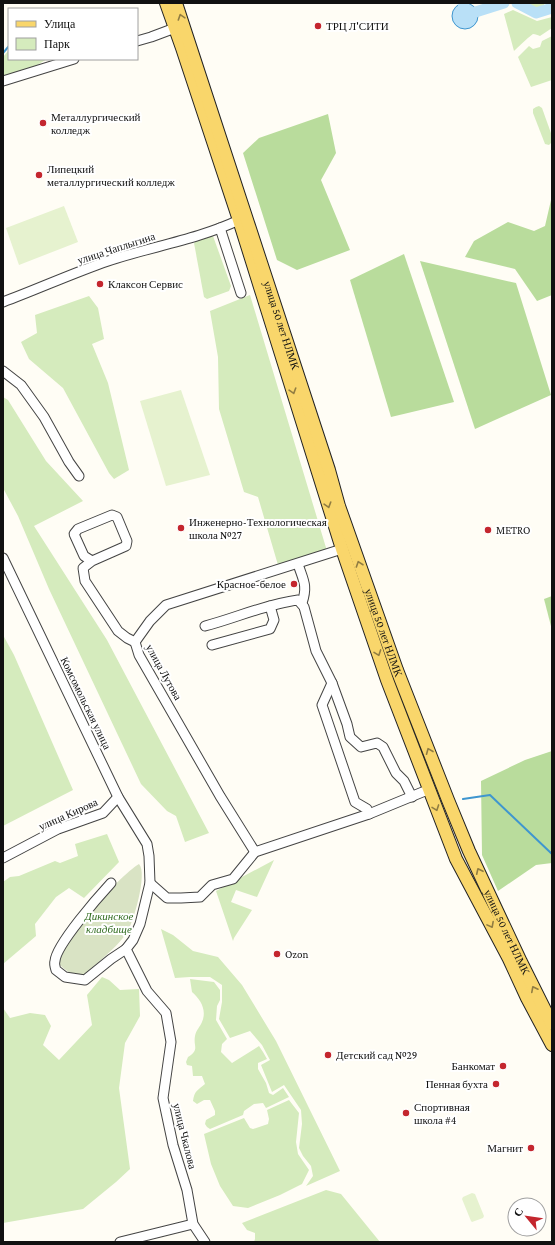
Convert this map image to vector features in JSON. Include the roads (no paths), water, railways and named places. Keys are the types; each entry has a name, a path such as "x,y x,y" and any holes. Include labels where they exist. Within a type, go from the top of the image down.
{"main road":[{"name":"улица 50 лет НЛМК","path":"166,3 239,220 337,535 388,680 456,859 509,959 527,998 552,1045"},
{"name":"улица 50 лет НЛМК","path":"176,3 329,470 339,506 384,635 469,851 552,1024"},
{"path":"239,220 243,219 250,227"},
{"path":"368,626 384,635"}],"street":[{"path":"138,41 175,28"},
{"path":"3,81 71,60"},
{"name":"улица Чаплыгина","path":"3,302 107,262 220,228 239,220"},
{"path":"220,228 241,293"},
{"path":"3,371 20,385 44,417 69,462 79,476"},
{"path":"92,561 84,556 74,534 78,529 112,515 117,517 127,541 126,546 92,561 83,568 85,582 118,631 135,642"},
{"name":"улица Лутова","path":"255,852 220,796 139,655 135,642 150,621 166,605 342,549"},
{"name":"Комсомольская улица","path":"3,558 118,797 147,844 150,883"},
{"path":"298,564 306,592 302,603"},
{"path":"205,626 230,620 270,606 298,600 302,603 316,651 332,683 350,736 361,747 378,743 383,747 396,773 404,781 412,797"},
{"path":"212,645 270,629 274,620 270,606"},
{"path":"332,683 322,705 355,802 367,809 369,814"},
{"path":"112,883 101,893 65,939 54,960 56,970 65,977 85,980 126,949 133,940 140,924 150,883 167,898 200,897 212,885 233,879 255,852 369,814 425,791 428,786"},
{"name":"улица Кирова","path":"3,858 58,829 103,814 118,797"},
{"name":"улица Чкалова","path":"126,949 147,992 166,1013 171,1042 163,1098 193,1224 205,1242"},
{"path":"120,1242 193,1224"}],"water":[{"path":"465,3 474,7 478,16 474,25 465,29 456,25 452,16 456,7"}],"waterway":[{"path":"463,3 466,15 504,3"},
{"path":"517,3 536,13 552,8"},
{"path":"3,53 8,47"},
{"path":"463,799 490,795 552,854"}],"place":[{"name":"ТРЦ Л'СИТИ","path":"318,26"},
{"name":"Металлургический колледж","path":"43,123"},
{"name":"Липецкий металлургический колледж","path":"39,175"},
{"name":"Клаксон Сервис","path":"100,284"},
{"name":"Инженерно-Технологическая школа №27","path":"181,528"},
{"name":"METRO","path":"488,530"},
{"name":"Красное-белое","path":"294,584"},
{"name":"Ozon","path":"277,954"},
{"name":"Детский сад №29","path":"328,1055"},
{"name":"Банкомат","path":"503,1066"},
{"name":"Пенная бухта","path":"496,1084"},
{"name":"Спортивная школа #4","path":"406,1113"},
{"name":"Магнит","path":"531,1148"}],"park label":[{"name":"Дикинское кладбище","path":"109,922"}]}
